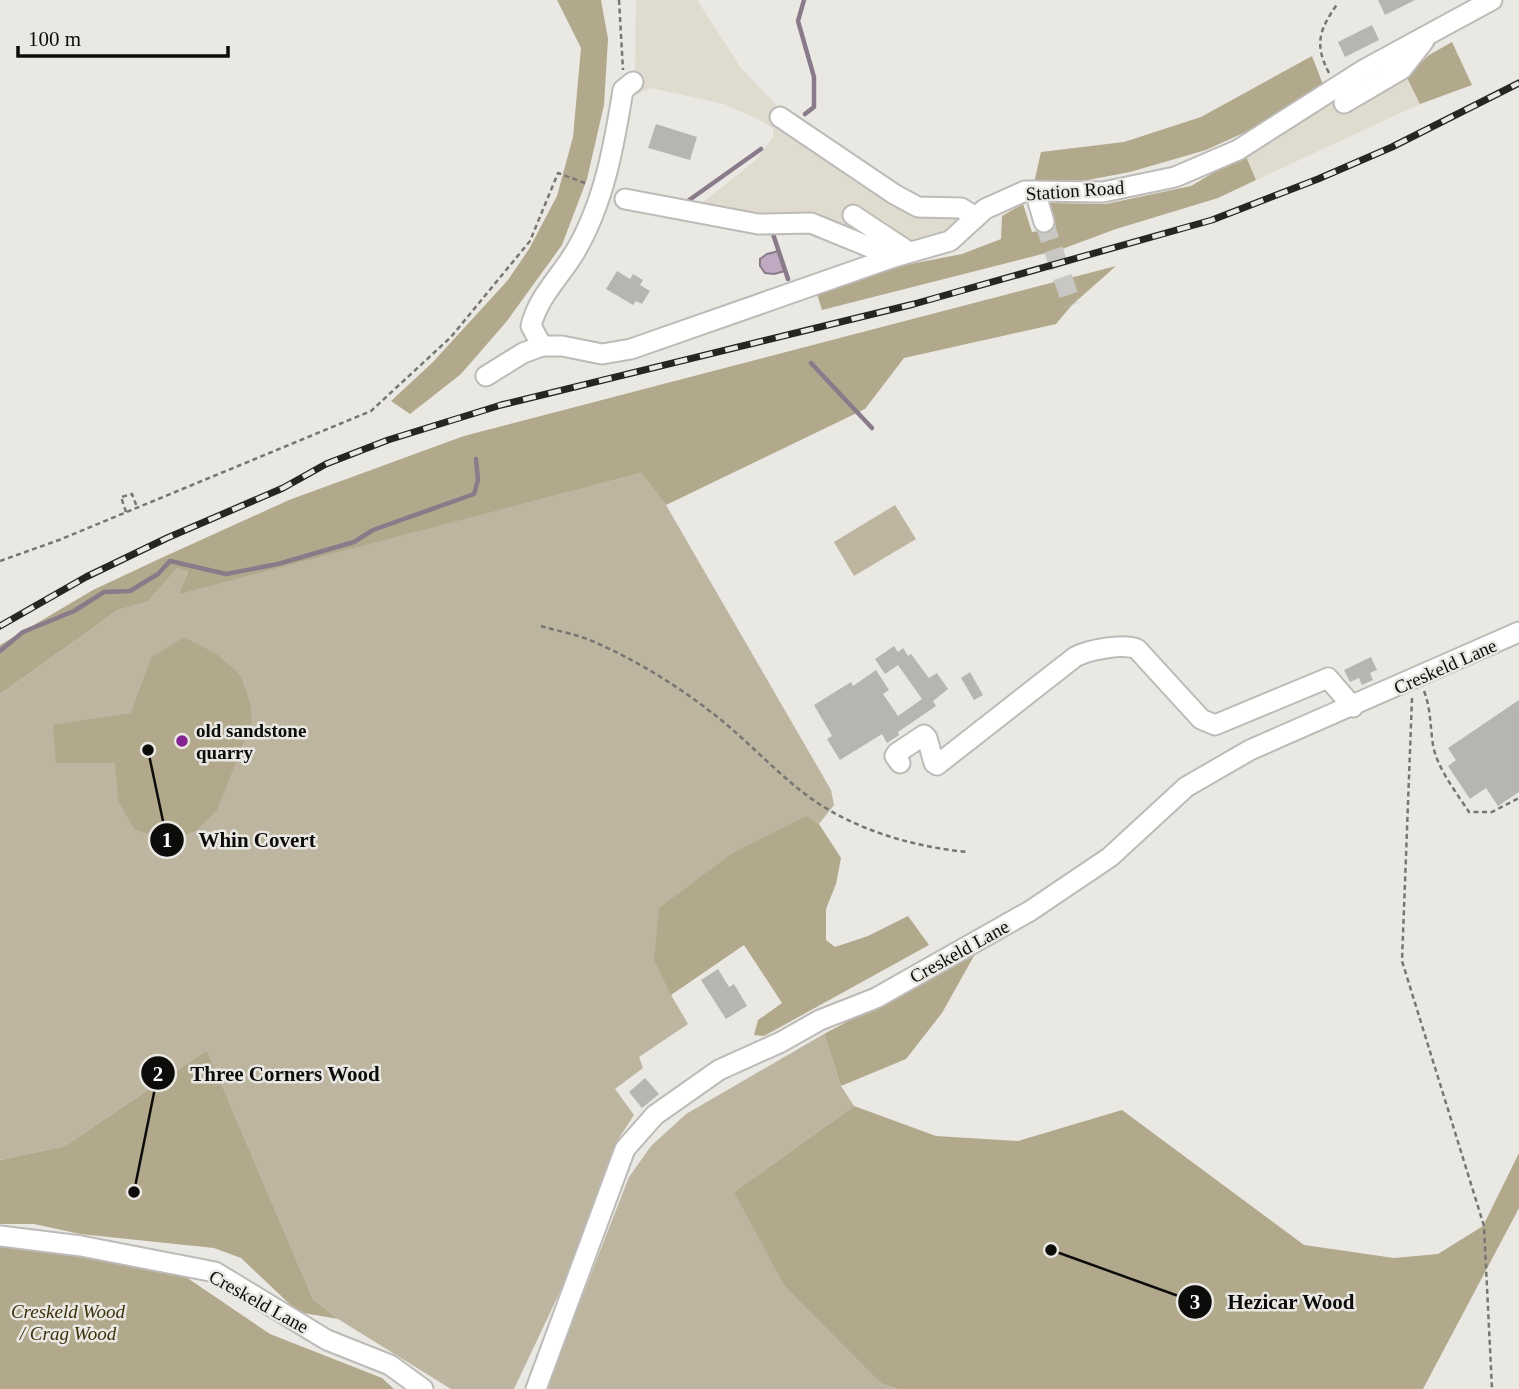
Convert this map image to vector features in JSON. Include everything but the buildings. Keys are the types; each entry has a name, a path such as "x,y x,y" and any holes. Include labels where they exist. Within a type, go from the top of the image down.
{"street":[{"name":"Station Road","path":"486,376 523,353 542,346 562,346 602,354 631,349 901,255 950,241 985,209 1024,191 1102,192 1175,177 1238,150 1340,95 1365,69 1492,0"},
{"path":"1340,95 1402,69 1429,35"},
{"path":"542,346 531,326 535,309 576,251 604,184 628,86"},
{"path":"780,117 894,194 918,207 961,208 976,217"},
{"path":"1035,191 1044,222"},
{"path":"625,199 758,224 811,223 901,255"},
{"path":"853,215 901,255"},
{"name":"Creskeld Lane","path":"536,1389 625,1149 654,1115 719,1070 781,1042 820,1020 876,998 1030,911 1110,857 1186,787 1250,750 1519,632"},
{"path":"900,763 895,756 897,753 923,735 927,738 934,763 937,765 1075,657 1086,652 1124,646 1137,649 1208,724 1215,725 1328,678 1353,707"},
{"name":"Creskeld Lane","path":"0,1236 81,1246 215,1272 327,1340 390,1365 423,1389"}],"path":[{"path":"619,0 628,86"},
{"path":"1338,4 1319,34 1321,59 1340,95"},
{"path":"0,561 371,411 451,337 530,241 558,173 585,183"},
{"path":"126,512 121,497 132,494 137,507"},
{"path":"541,626 590,640 652,671 712,712 797,789 830,811 871,830 931,849 967,852"},
{"path":"1416,679 1429,704 1433,747 1449,781 1469,812 1492,812 1519,798"},
{"path":"1416,679 1402,961 1483,1226 1492,1389"}],"shaded area":[{"path":"636,0 697,0 741,68 783,112 917,199 979,207 943,237 895,251 774,216 698,206 755,161 773,137 773,128 724,104 651,88 630,97 635,71"},
{"path":"1397,59 1420,104 1256,180 1245,154"},
{"path":"779,251 785,271 765,273 760,266 760,259"},
{"path":"641,473 666,505 831,790 834,805 819,824 806,816 671,995 688,1024 639,1057 643,1068 615,1089 634,1115 619,1138 583,1243 514,1389 451,1389 338,1319 313,1299 207,1050 65,1146 0,1160 0,694 118,610 147,602 176,568 188,570 180,593"},
{"path":"895,505 916,539 854,576 834,542"},
{"path":"824,1034 841,1086 854,1106 734,1192 882,1384 898,1389 546,1389 629,1177 651,1146 686,1114"}],"green space":[{"path":"557,0 601,0 608,39 604,105 587,179 562,245 507,321 461,374 410,414 391,401 433,362 508,280 529,249 557,196 573,137 581,48"},
{"path":"1452,42 1472,85 1420,104 1406,76 1429,55"},
{"path":"1312,56 1324,87 1250,130 1206,150 1130,172 1088,180 1034,183 1041,152 1124,142 1201,117"},
{"path":"1245,154 1256,180 1218,198 1116,229 1062,249 822,310 817,294 895,267 962,254 1001,239 1002,216 1023,204 1032,232 1056,228 1049,203 1106,204 1191,186"},
{"path":"1116,266 1072,305 1056,324 904,358 865,409 666,505 641,473 179,594 188,571 177,568 147,602 118,610 0,694 0,645 93,590 289,500 464,436"},
{"path":"184,637 218,655 241,676 250,703 252,722 217,810 196,831 170,839 135,830 118,801 115,763 56,763 53,725 131,713 151,658"},
{"path":"807,816 819,824 841,858 836,884 826,909 826,940 835,947 868,936 908,916 929,945 764,1036 754,1035 758,1020 782,1003 744,945 671,995 654,960 659,908 731,854"},
{"path":"975,954 942,1013 906,1059 841,1086 824,1034"},
{"path":"207,1050 313,1299 338,1319 298,1312 241,1258 214,1248 80,1234 34,1224 0,1224 0,1160 65,1146"},
{"path":"854,1106 936,1136 1018,1141 1122,1110 1304,1245 1394,1258 1438,1254 1483,1226 1519,1153 1519,1208 1423,1389 898,1389 882,1384 784,1285 734,1192"},
{"name":"Creskeld Wood / Crag Wood","path":"0,1244 183,1275 270,1334 382,1378 394,1389 0,1389"}],"waterway":[{"path":"804,0 798,21 814,77 814,107 805,114"},
{"path":"685,203 761,149"},
{"path":"772,231 788,279"},
{"path":"811,363 872,428"},
{"path":"0,651 23,632 74,611 104,592 130,591 158,574 170,561 226,574 278,564 354,542 373,530 474,494 478,480 476,459"}],"tunnel":[{"path":"1044,222 1072,305"}],"railway":[{"path":"0,626 86,577 167,538 283,488 326,464 388,440 501,405 914,304 1212,220 1392,147 1519,83"}],"place":[{"name":"old sandstone quarry","path":"182,741"},
{"name":"Whin Covert","path":"148,750"},
{"name":"Three Corners Wood","path":"134,1192"},
{"name":"Hezicar Wood","path":"1051,1250"}]}
